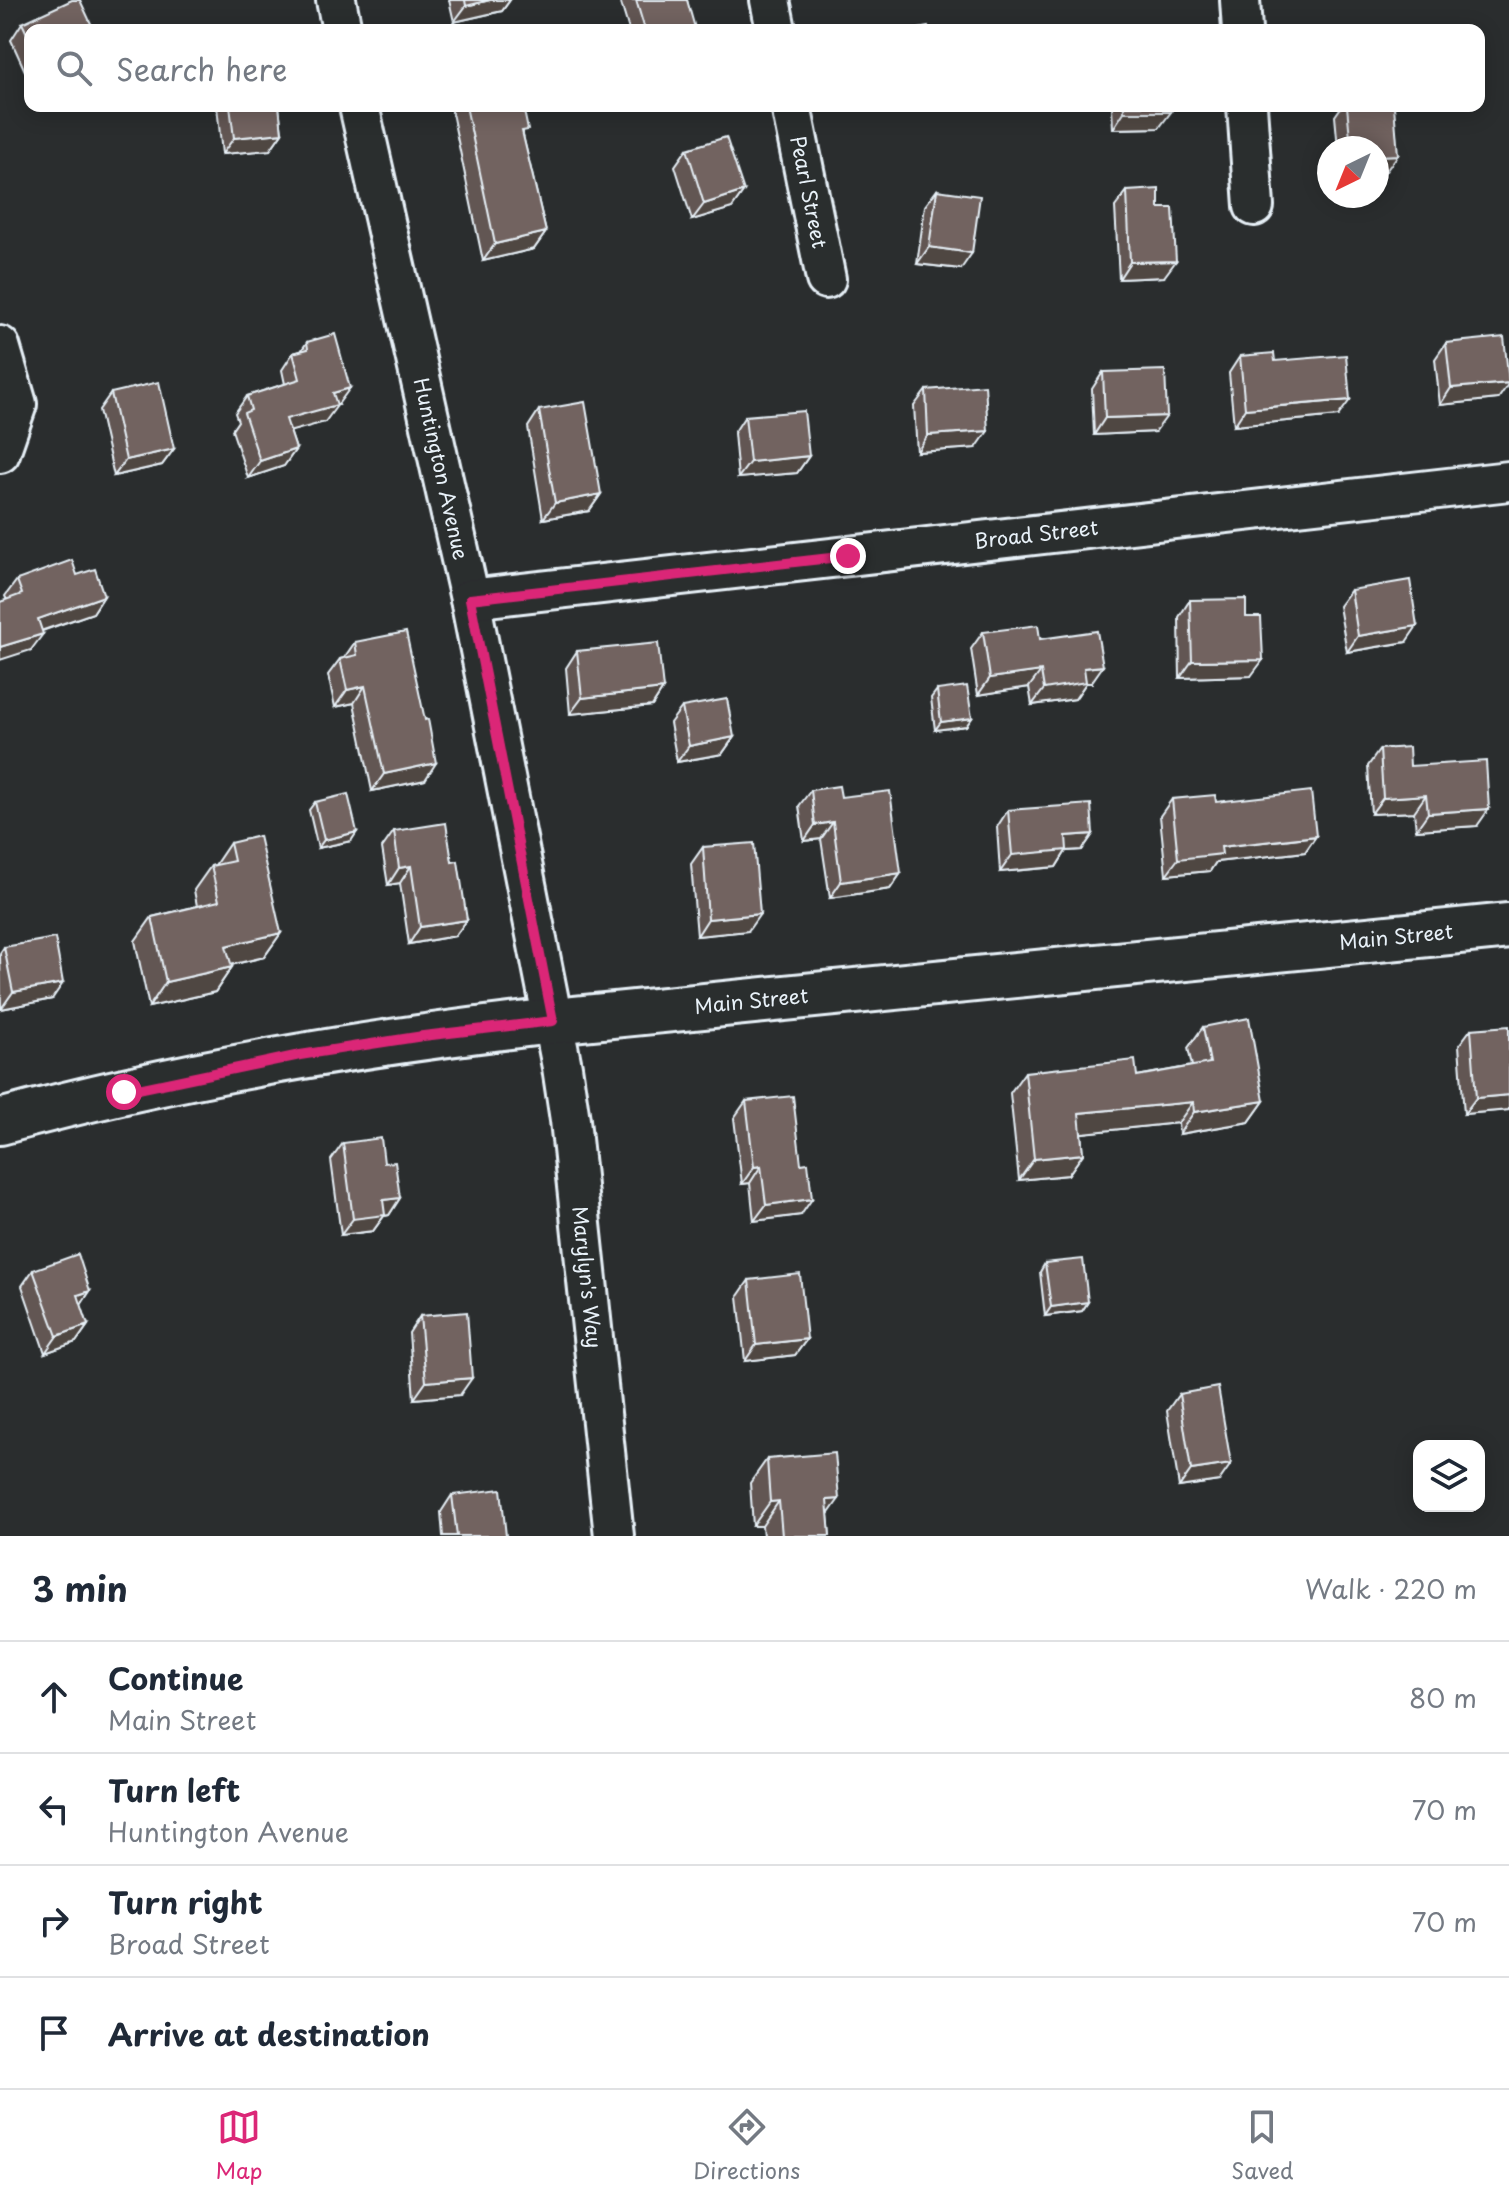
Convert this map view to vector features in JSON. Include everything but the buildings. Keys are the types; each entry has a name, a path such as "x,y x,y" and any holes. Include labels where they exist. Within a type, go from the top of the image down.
{"main road":[{"name":"Main Street","path":"0,1122 300,1055 423,1036 1509,926"}],"street":[{"path":"336,0 341,24"},
{"path":"770,0 775,24"},
{"path":"1240,0 1242,24"},
{"name":"Huntington Avenue","path":"360,112 470,599 553,1021"},
{"name":"Pearl Street","path":"792,112 826,279"},
{"path":"1247,112 1254,206"},
{"path":"0,346 17,404 0,453"},
{"name":"Broad Street","path":"470,599 1509,481"},
{"name":"Marylyn's Way","path":"553,1021 570,1120 614,1536"}],"route":[{"path":"124,1092 300,1055 423,1036 553,1021 470,599 848,556"}]}
